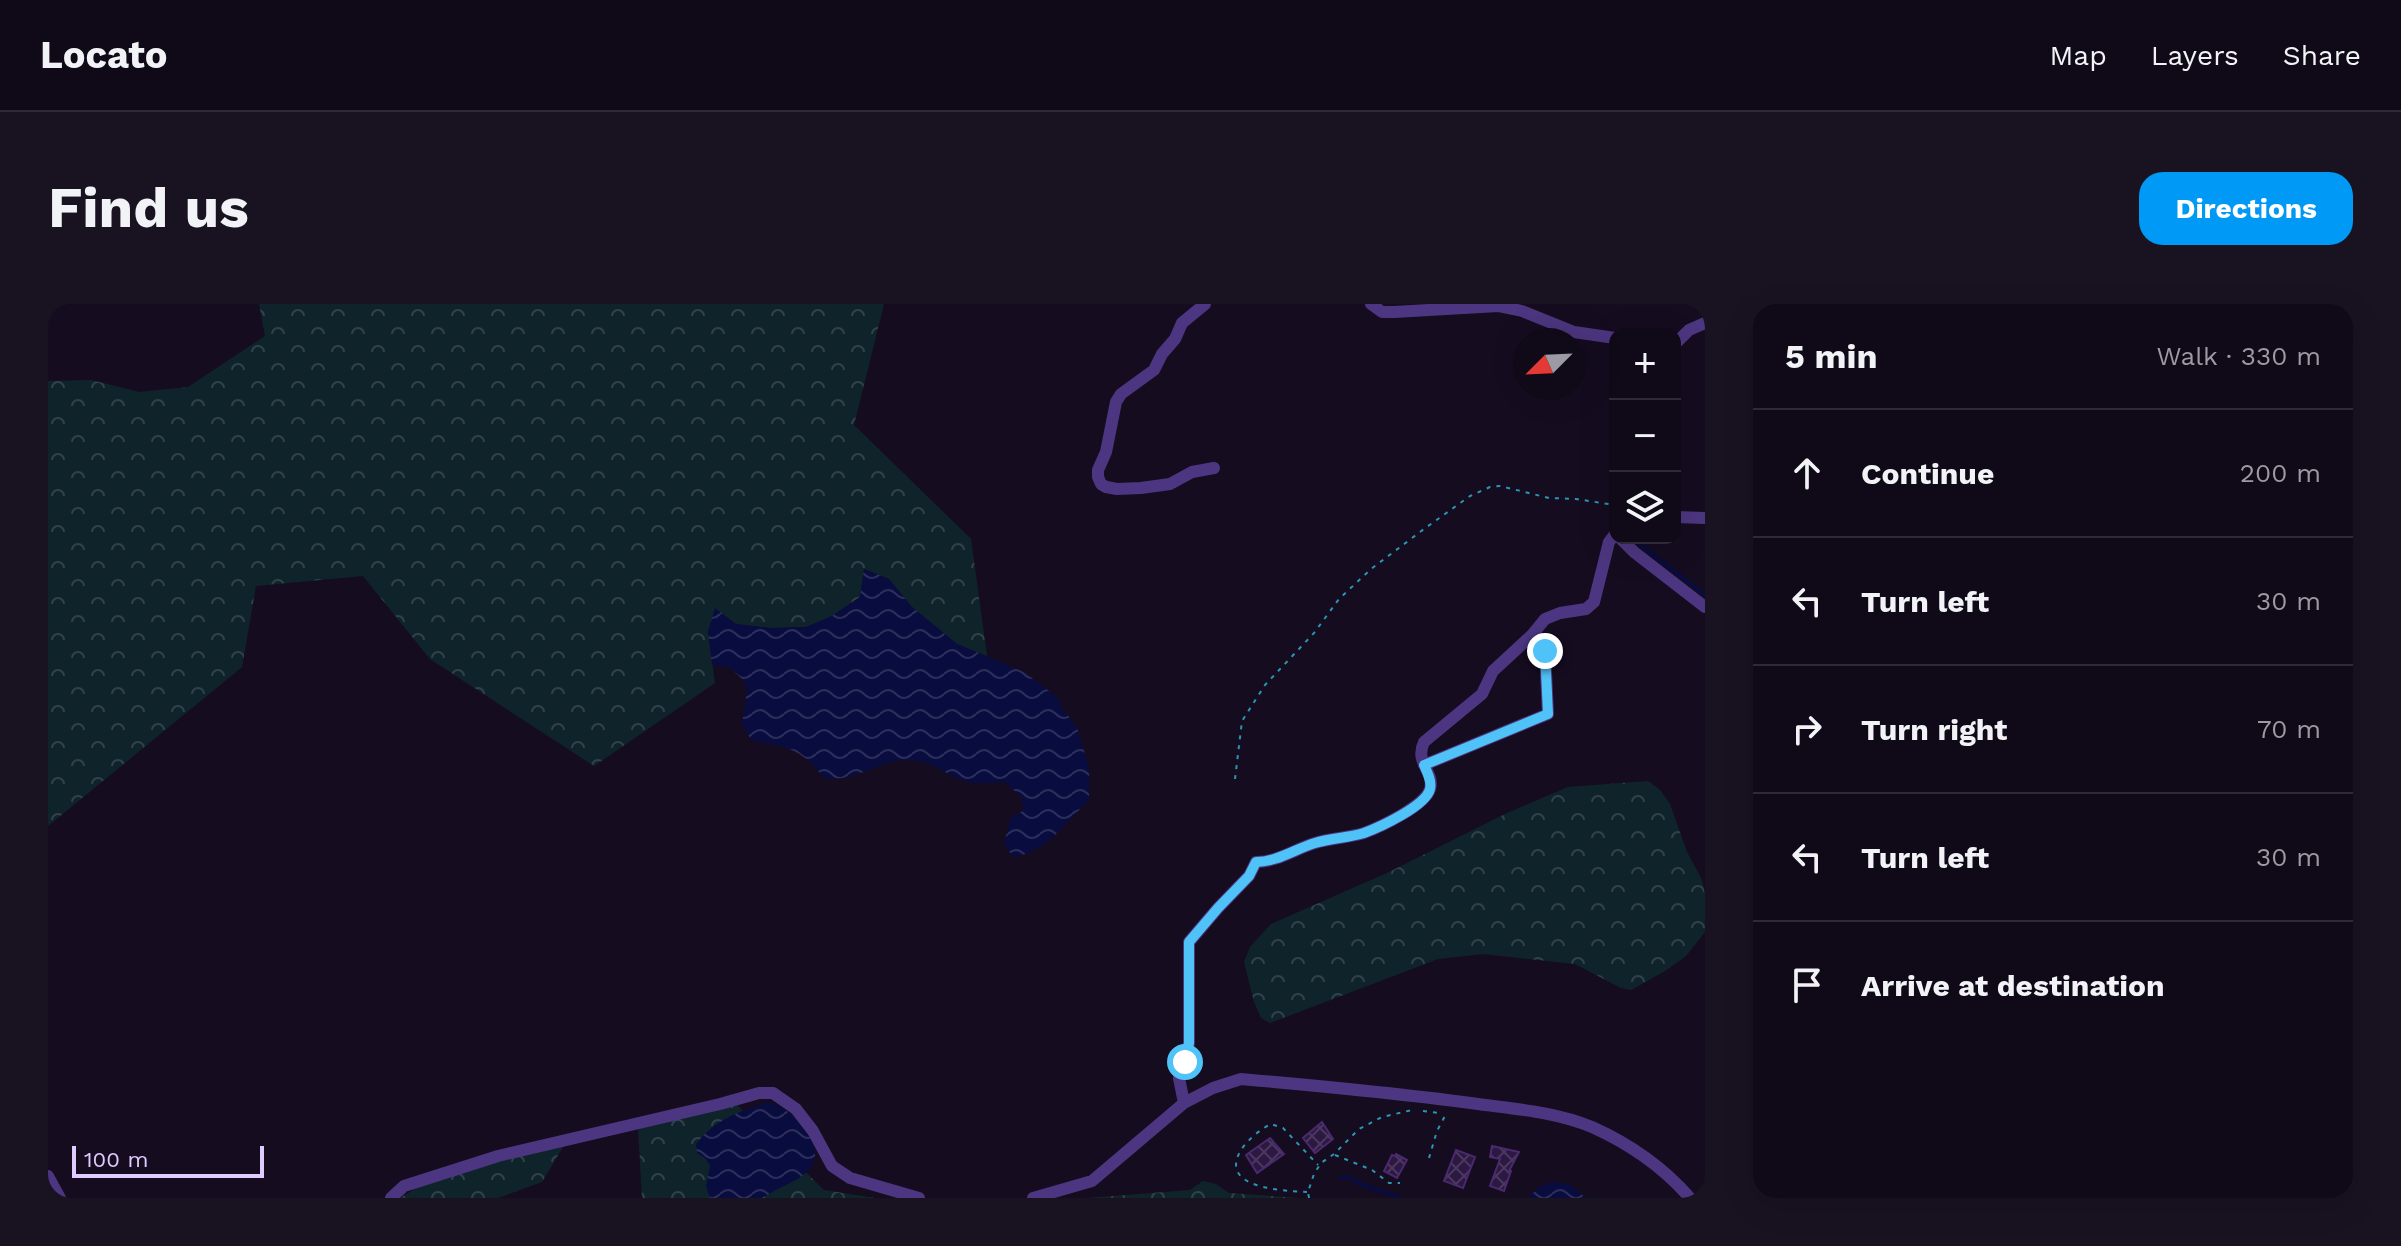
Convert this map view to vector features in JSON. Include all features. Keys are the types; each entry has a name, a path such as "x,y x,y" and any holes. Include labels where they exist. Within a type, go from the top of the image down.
{"street":[{"path":"1205,304 1182,323 1154,370 1121,394 1116,402 1098,477 1106,487 1141,488 1165,486 1192,472 1214,468"},
{"path":"1371,304 1382,312 1498,306 1522,311 1574,332 1609,337"},
{"path":"1681,338 1689,330 1705,323"},
{"path":"1681,517 1705,518"},
{"path":"1184,1103 1179,1078 1189,1043 1189,942 1249,876 1256,862 1267,862 1315,843 1363,833 1422,802 1431,786 1421,749 1424,742 1482,694 1493,671 1545,619 1586,609 1594,602 1609,542"},
{"path":"1626,544 1705,607"},
{"path":"1424,765 1548,714 1545,651 1532,635"},
{"path":"1033,1198 1092,1181 1184,1103 1213,1088 1241,1079 1428,1097 1532,1111 1591,1127 1627,1145 1661,1167 1690,1198"},
{"path":"391,1198 404,1186 498,1156 759,1093 773,1093 796,1109 813,1131 832,1166 850,1178 919,1198"},
{"path":"48,1176 60,1198"}],"path":[{"path":"1235,779 1242,721 1265,685 1314,633 1339,599 1371,569 1424,529 1470,496 1490,487 1500,486 1549,498 1609,504"},
{"path":"1309,1198 1308,1192 1319,1166 1359,1129 1382,1117 1414,1110 1446,1113 1429,1158"},
{"path":"1308,1192 1258,1185 1245,1180 1235,1162 1241,1149 1271,1124 1283,1128 1319,1166"},
{"path":"1334,1154 1372,1170 1389,1183 1400,1183"}],"green space":[{"path":"259,304 884,304 854,425 971,539 987,656 957,644 912,607 889,579 864,569 860,597 832,616 806,627 771,628 736,624 708,632 715,683 594,766 430,659 363,576 256,586 242,667 48,826 48,381 91,380 139,392 188,387 265,336"},
{"path":"1648,781 1660,790 1670,804 1705,894 1705,932 1686,956 1665,971 1631,990 1575,964 1483,954 1438,959 1270,1023 1261,1018 1244,962 1250,947 1271,924 1568,787"},
{"path":"736,1104 824,1190 875,1198 642,1198 638,1127"},
{"path":"566,1142 542,1182 498,1198 400,1198 445,1171"},
{"path":"1203,1181 1216,1184 1229,1193 1299,1198 1087,1198 1190,1190"}],"water":[{"path":"864,569 889,579 912,607 957,644 1024,672 1058,698 1077,727 1089,767 1089,800 1036,850 1013,857 1004,844 1011,817 1023,811 1022,798 1005,782 968,782 926,763 910,760 888,763 847,777 824,778 800,754 751,740 742,724 747,690 743,680 731,668 712,665 708,631 715,608 736,624 771,628 806,627 832,616 860,597"},
{"path":"768,1102 790,1113 813,1143 814,1162 810,1169 795,1181 762,1197 710,1198 706,1186 710,1166 697,1153 696,1144 720,1122"},
{"path":"1552,1182 1569,1184 1585,1197 1599,1198 1528,1198 1539,1187"}],"building":[{"path":"1322,1122 1333,1139 1315,1153 1303,1138"},
{"path":"1270,1138 1284,1154 1257,1173 1246,1155"},
{"path":"1492,1146 1519,1152 1509,1171 1504,1191 1490,1186 1500,1159 1490,1157"},
{"path":"1456,1150 1475,1157 1463,1188 1444,1181"},
{"path":"1392,1155 1407,1160 1397,1178 1384,1171"}],"waterway":[{"path":"1640,544 1705,595"},
{"path":"1341,1178 1350,1177 1358,1183 1400,1198"}],"route":[{"path":"1185,1062 1189,1043 1189,942 1249,876 1256,862 1267,862 1315,843 1363,833 1408,811 1422,802 1430,791 1430,780 1424,765 1548,714 1545,651"}]}
